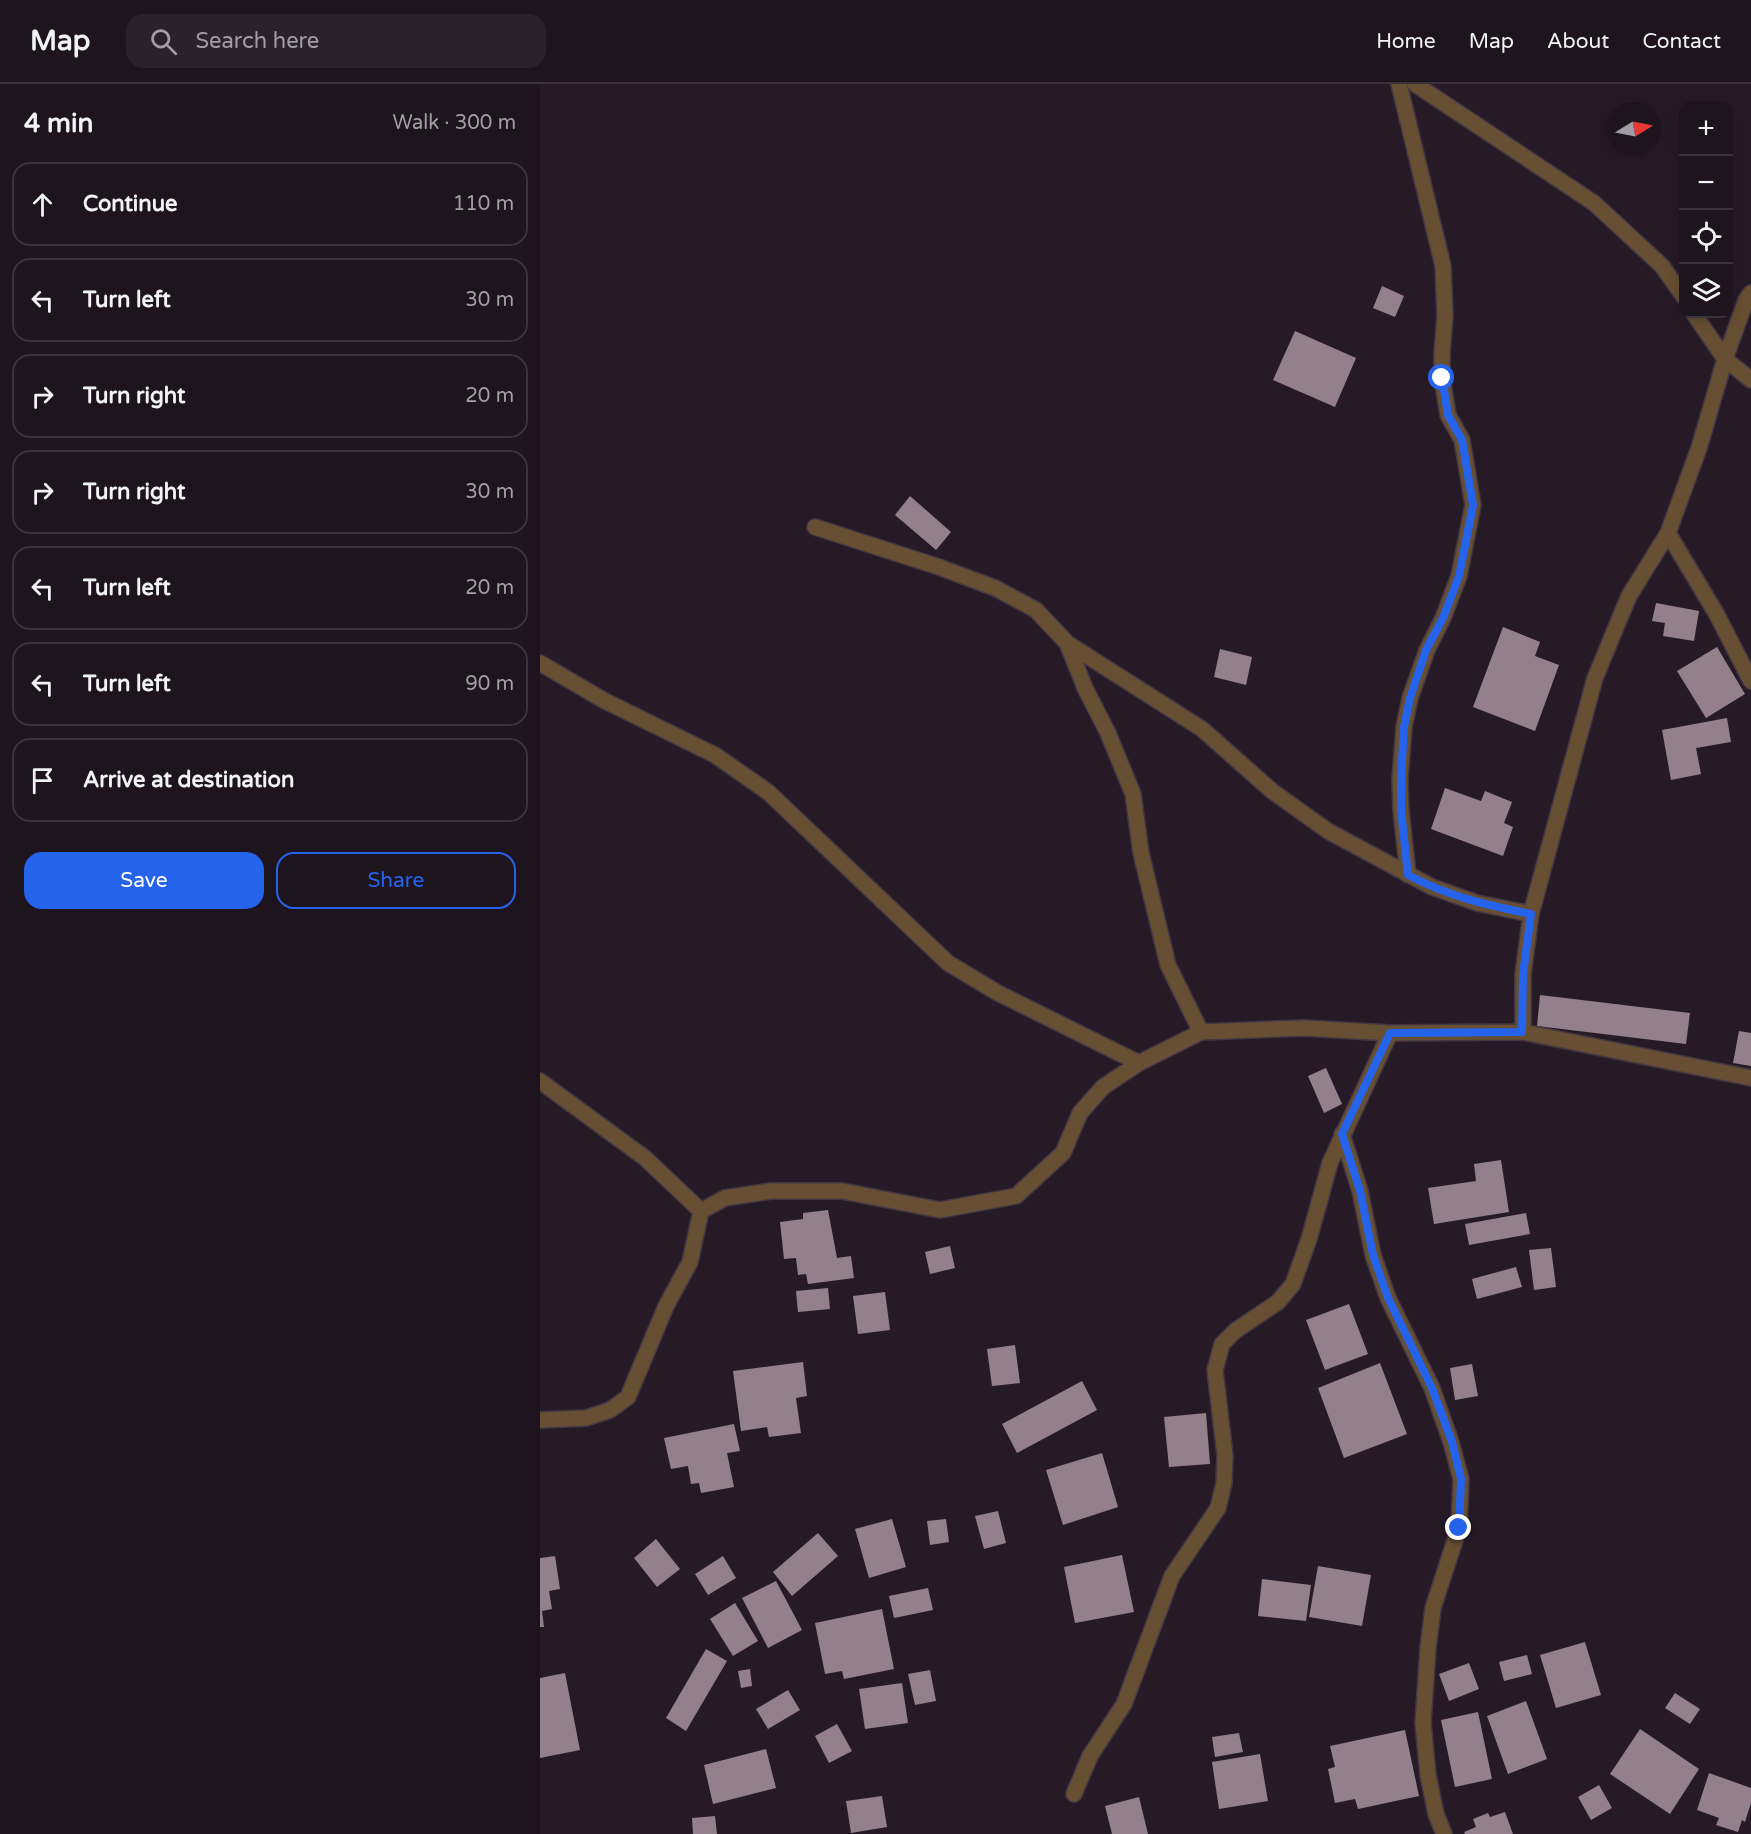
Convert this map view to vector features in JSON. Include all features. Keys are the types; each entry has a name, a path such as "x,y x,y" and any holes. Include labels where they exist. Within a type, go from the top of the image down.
{"street":[{"path":"1399,84 1443,266 1446,316 1442,378 1448,415 1462,440 1473,505 1459,576 1443,618 1426,650 1410,698 1404,727 1401,810 1408,875"},
{"path":"1415,84 1594,203 1662,266 1679,291"},
{"path":"1522,1032 1523,974 1531,914 1595,678 1610,637 1629,596 1668,533 1699,448 1725,359 1746,300 1751,293"},
{"path":"1697,318 1725,359 1751,380"},
{"path":"815,527 939,567 995,588 1036,610 1067,643 1202,729 1272,791 1328,831 1432,887 1477,903 1531,914"},
{"path":"1668,533 1716,613 1751,681"},
{"path":"1067,643 1133,794 1141,853 1168,965 1201,1032"},
{"path":"540,663 605,701 715,755 768,792 948,963 998,993 1138,1063"},
{"path":"701,1210 725,1198 771,1191 842,1191 940,1210 1016,1196 1063,1153 1080,1113 1103,1087 1138,1063 1201,1032 1304,1028 1390,1033 1522,1032 1751,1078"},
{"path":"1074,1794 1090,1756 1124,1704 1172,1576 1218,1508 1224,1483 1225,1455 1215,1370 1222,1344 1235,1332 1278,1302 1293,1284 1309,1239 1330,1163 1390,1033"},
{"path":"540,1080 645,1158 701,1210"},
{"path":"1342,1134 1360,1191 1373,1255 1388,1298 1432,1388 1452,1442 1461,1479 1459,1528 1433,1608 1423,1723 1428,1775 1444,1834"},
{"path":"540,1420 586,1418 610,1410 628,1397 666,1306 690,1262 701,1210"}],"building":[{"path":"1382,286 1404,296 1395,317 1373,308"},
{"path":"1295,331 1356,358 1335,407 1273,380"},
{"path":"910,496 951,532 936,550 895,515"},
{"path":"1656,603 1699,611 1694,641 1663,636 1665,623 1652,621"},
{"path":"1503,627 1540,642 1535,656 1559,665 1535,731 1473,707"},
{"path":"1717,647 1745,694 1706,718 1677,671"},
{"path":"1220,649 1252,657 1246,685 1214,677"},
{"path":"1727,718 1731,742 1696,748 1701,774 1671,780 1662,730"},
{"path":"1445,788 1481,801 1485,791 1512,802 1504,823 1513,827 1503,856 1431,829"},
{"path":"1540,995 1690,1013 1686,1044 1537,1026"},
{"path":"1739,1031 1751,1033 1751,1066 1733,1063"},
{"path":"1326,1068 1342,1104 1324,1113 1308,1076"},
{"path":"1501,1160 1509,1212 1434,1224 1428,1188 1476,1181 1474,1164"},
{"path":"828,1210 837,1258 851,1256 854,1278 808,1284 806,1274 798,1275 796,1258 784,1259 780,1222 803,1219 803,1213"},
{"path":"1526,1213 1530,1234 1469,1245 1465,1224"},
{"path":"950,1246 955,1268 930,1274 925,1252"},
{"path":"1551,1248 1556,1287 1534,1290 1529,1250"},
{"path":"1516,1267 1522,1287 1477,1299 1472,1279"},
{"path":"828,1288 830,1309 798,1312 796,1291"},
{"path":"885,1292 890,1330 858,1334 853,1296"},
{"path":"1349,1304 1368,1354 1325,1370 1306,1320"},
{"path":"1015,1345 1020,1383 992,1386 987,1349"},
{"path":"803,1362 807,1396 796,1398 801,1433 769,1437 767,1427 741,1431 733,1371"},
{"path":"1380,1363 1407,1434 1344,1458 1318,1388"},
{"path":"1472,1364 1478,1396 1455,1400 1450,1368"},
{"path":"1082,1381 1097,1410 1017,1453 1002,1424"},
{"path":"1206,1413 1210,1464 1169,1467 1164,1417"},
{"path":"734,1424 740,1451 727,1453 734,1487 701,1493 699,1483 691,1484 688,1466 671,1469 664,1438"},
{"path":"1102,1453 1118,1507 1063,1525 1046,1470"},
{"path":"998,1511 1006,1543 984,1549 975,1516"},
{"path":"892,1519 906,1567 869,1578 855,1529"},
{"path":"946,1519 949,1542 930,1545 927,1521"},
{"path":"818,1533 838,1556 792,1596 773,1572"},
{"path":"656,1539 680,1569 657,1587 634,1558"},
{"path":"1122,1555 1134,1612 1075,1623 1064,1567"},
{"path":"555,1556 560,1589 549,1591 552,1609 542,1611 544,1627 540,1627 540,1558"},
{"path":"723,1556 736,1578 708,1595 695,1574"},
{"path":"1318,1566 1371,1575 1362,1626 1309,1617"},
{"path":"1262,1579 1311,1585 1306,1621 1258,1616"},
{"path":"776,1581 802,1630 768,1648 742,1598"},
{"path":"928,1588 933,1610 894,1618 889,1596"},
{"path":"735,1603 758,1641 733,1656 710,1619"},
{"path":"882,1609 894,1669 844,1679 842,1671 825,1674 815,1623"},
{"path":"1585,1642 1601,1695 1556,1708 1540,1655"},
{"path":"706,1649 727,1661 686,1731 666,1718"},
{"path":"1527,1655 1532,1674 1504,1681 1499,1662"},
{"path":"1469,1663 1479,1689 1449,1701 1439,1674"},
{"path":"750,1669 752,1686 741,1688 738,1671"},
{"path":"930,1670 936,1701 915,1705 908,1674"},
{"path":"565,1673 580,1750 540,1758 540,1678"},
{"path":"902,1683 908,1723 865,1729 859,1689"},
{"path":"788,1690 800,1710 768,1729 756,1709"},
{"path":"1675,1693 1700,1709 1690,1724 1665,1708"},
{"path":"1526,1701 1547,1759 1508,1774 1487,1716"},
{"path":"1478,1712 1492,1779 1455,1787 1441,1720"},
{"path":"837,1724 852,1751 829,1763 815,1736"},
{"path":"1640,1729 1699,1769 1670,1814 1610,1774"},
{"path":"1405,1730 1419,1796 1358,1809 1355,1799 1335,1803 1328,1769 1335,1767 1330,1746"},
{"path":"1239,1733 1243,1752 1215,1757 1212,1737"},
{"path":"766,1749 776,1788 713,1804 704,1765"},
{"path":"1260,1754 1268,1801 1219,1809 1212,1762"},
{"path":"1709,1773 1751,1788 1751,1803 1745,1822 1742,1820 1738,1832 1716,1825 1719,1818 1697,1810"},
{"path":"1599,1785 1612,1808 1591,1820 1578,1797"},
{"path":"882,1796 887,1827 851,1833 846,1801"},
{"path":"1139,1797 1148,1834 1112,1834 1105,1806"},
{"path":"1505,1812 1513,1834 1465,1834 1464,1832 1476,1827 1473,1819 1488,1813 1490,1817"},
{"path":"715,1816 717,1834 693,1834 692,1818"}],"route":[{"path":"1442,378 1448,415 1462,440 1473,505 1459,576 1443,618 1426,650 1410,698 1404,727 1401,810 1408,875 1432,887 1477,903 1531,914 1523,974 1522,1032 1390,1033 1342,1134 1360,1191 1373,1255 1388,1298 1432,1388 1452,1442 1461,1479 1459,1528"}]}
